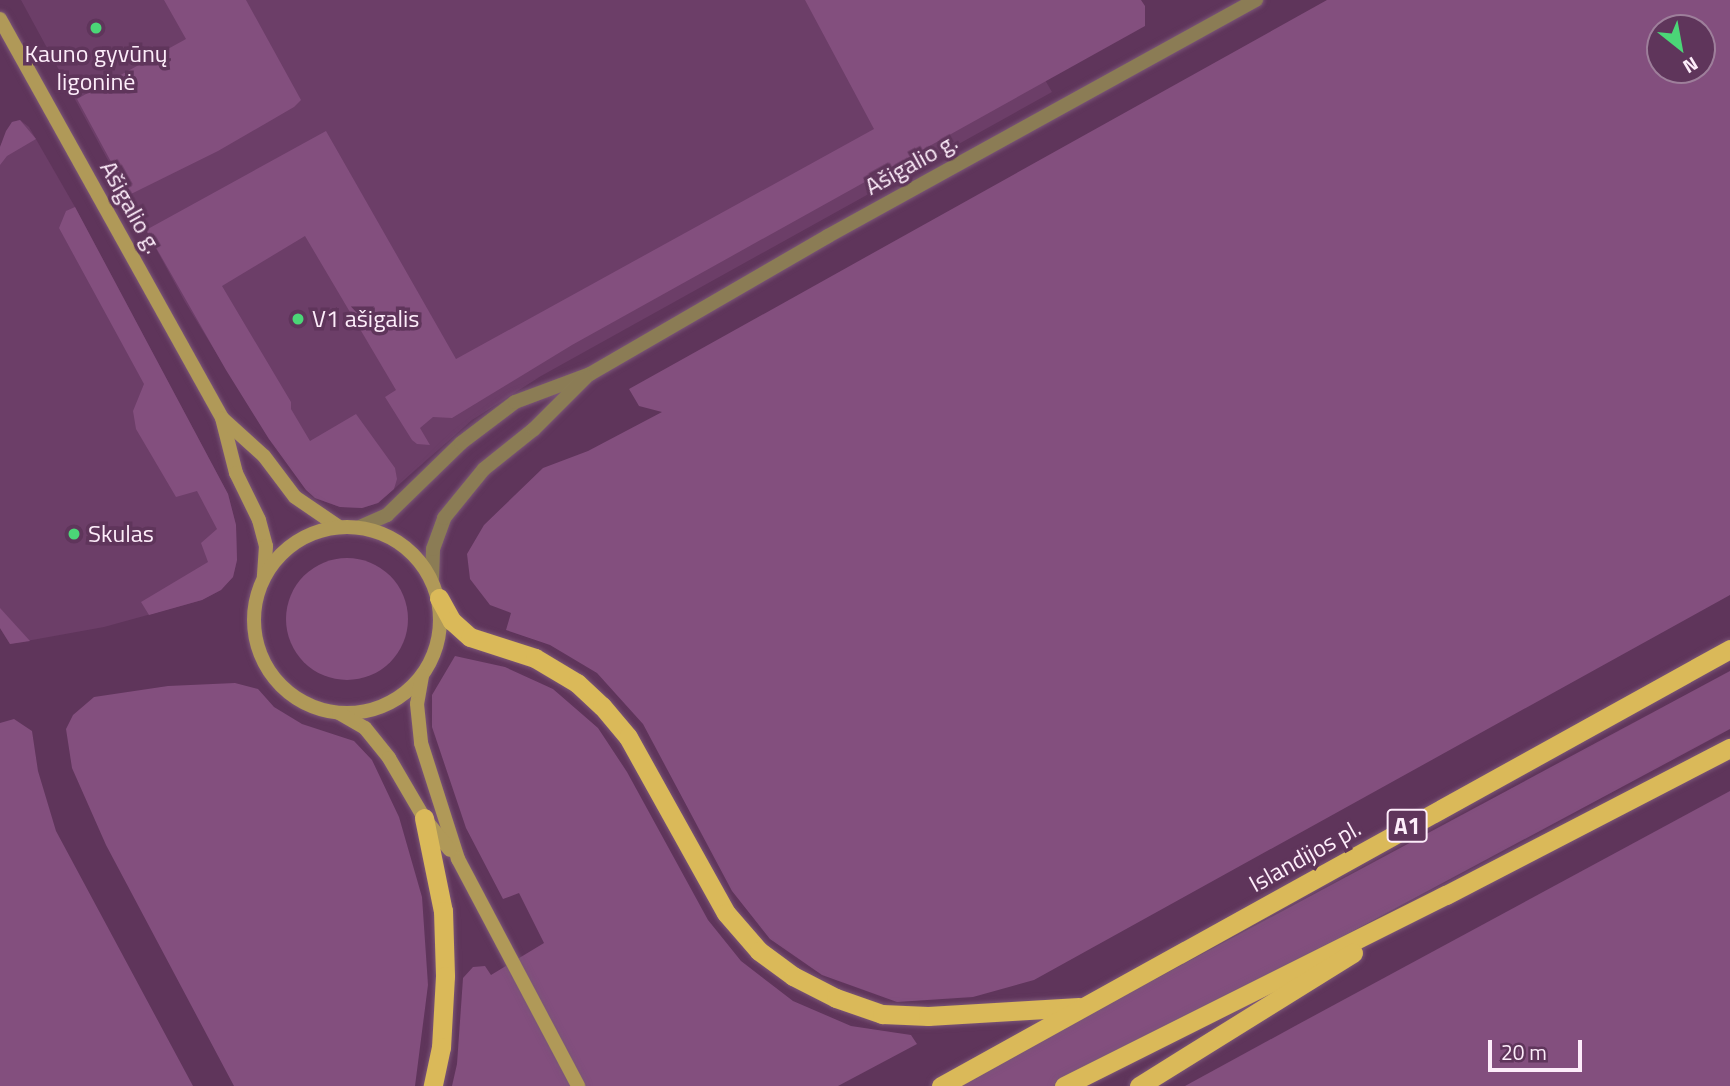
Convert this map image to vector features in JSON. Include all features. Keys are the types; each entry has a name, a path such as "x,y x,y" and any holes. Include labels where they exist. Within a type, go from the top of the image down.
{"highway":[{"path":"439,598 453,621 470,637 535,658 577,683 602,706 628,737 726,914 759,951 793,976 836,998 882,1014 928,1016 1087,1007"},
{"name":"Islandijos pl.","path":"941,1086 1087,1007 1536,754 1730,649"},
{"path":"1063,1086 1446,895 1730,748"},
{"path":"424,818 443,911 445,976 441,1047 433,1086"},
{"path":"1139,1086 1446,895"}],"main road":[{"name":"Ašigalio g.","path":"0,19 222,418 236,473 259,520 266,546 264,577"},
{"name":"Ašigalio g.","path":"222,418 264,456 295,497 339,527"},
{"path":"338,713 362,712 386,705 405,693 422,675 435,652 441,627 439,598 432,579 419,559 401,543 381,532 360,527 317,531 296,542 278,557 264,577 254,615 255,636 261,657 285,690 302,702 338,713 365,728 389,758 424,818 458,859"},
{"path":"422,675 417,704 421,743 458,859 578,1086"}],"street":[{"name":"Ašigalio g.","path":"360,527 387,514 486,421 515,402 590,374 828,236 1256,0"},
{"name":"Ašigalio g.","path":"432,579 433,549 444,518 457,501 484,469 534,429 590,374"}],"shaded area":[{"path":"21,0 999,0 1052,92 541,376 472,420 378,503 362,508 340,507 315,498 269,439 185,302"},
{"path":"164,0 246,0 301,100 294,107 218,151 129,195 77,99 186,39"},
{"path":"805,0 1141,0 1145,6 1145,26 572,345 452,418 433,417 420,428 430,445 417,444 412,440 385,397 396,390 305,236 222,286 291,402 291,409 310,441 356,414 395,468 397,479 394,489 378,503 362,508 340,507 315,498 306,490 269,439 226,370 146,230 326,131 456,359 874,129"},
{"path":"1327,0 1730,0 1730,595 1034,980 973,997 897,1002 822,975 770,939 732,891 643,724 597,673 550,645 506,630 511,613 490,605 470,579 467,554 484,525 543,468 588,451 662,412 639,406 629,389"},
{"path":"20,120 29,127 75,207 228,494 236,525 237,560 233,577 221,590 202,600 104,627 10,644 0,628 0,147 12,122"},
{"path":"20,120 36,139 7,156 0,165 0,147 6,131 12,122"},
{"path":"75,207 228,494 236,525 237,560 233,577 221,590 202,600 149,615 141,602 208,562 201,543 217,529 197,491 176,497 136,429 133,411 144,384 59,228 66,211"},
{"path":"347,558 371,562 390,576 404,595 408,619 404,643 390,662 371,676 347,680 323,676 304,662 290,643 286,619 290,595 304,576 323,562"},
{"path":"0,608 30,641 10,644 0,628"},
{"path":"455,656 505,667 553,689 598,728 627,772 708,920 741,961 793,1001 851,1026 911,1035 917,1044 838,1086 452,1086 457,1064 463,978 473,967 485,966 491,975 544,943 519,893 503,899 466,828 432,727 432,695"},
{"path":"1730,671 1730,729 1064,1086 956,1086"},
{"path":"235,683 258,689 274,707 302,724 354,741 372,760 399,817 422,897 428,985 415,1086 234,1086 106,845 72,768 66,729 73,715 94,697 168,686"},
{"path":"14,719 32,731 38,771 56,831 193,1086 0,1086 0,723"},
{"path":"1730,791 1730,1086 1185,1086 1295,1026"}],"place":[{"name":"Kauno gyvūnų ligoninė","path":"96,28"},
{"name":"V1 ašigalis","path":"298,319"},
{"name":"Skulas","path":"74,534"}]}
